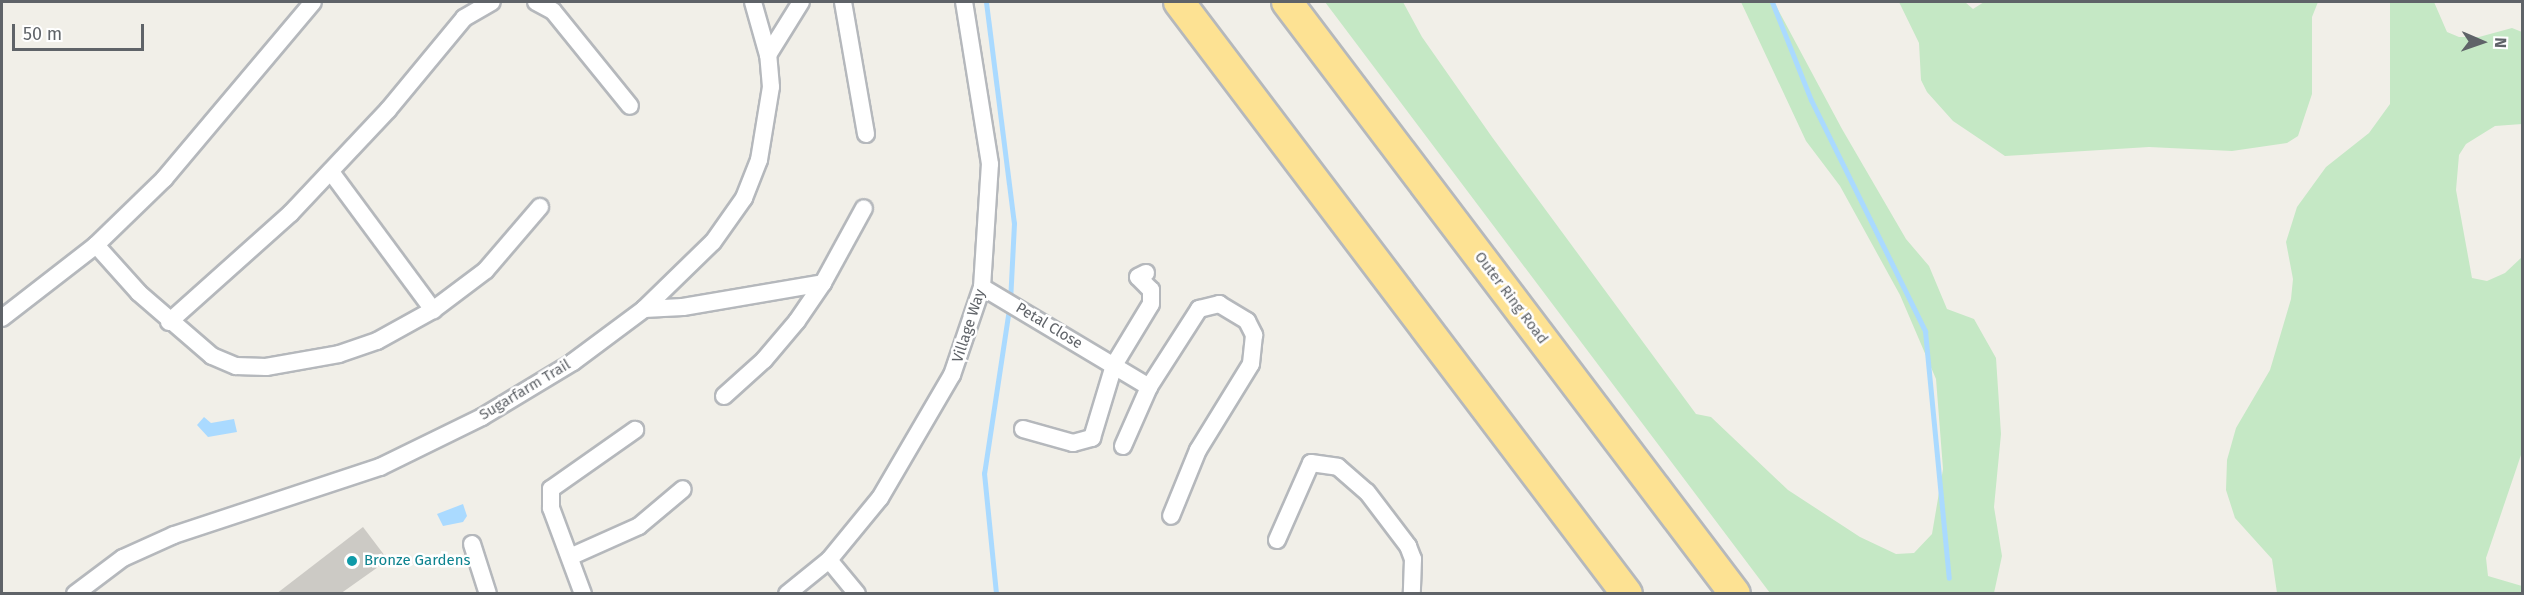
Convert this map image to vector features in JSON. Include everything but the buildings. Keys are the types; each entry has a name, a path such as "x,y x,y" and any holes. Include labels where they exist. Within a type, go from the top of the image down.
{"highway":[{"path":"1179,2 1627,594"},
{"name":"Outer Ring Road","path":"1287,2 1736,594"}],"street":[{"path":"2,318 96,245 205,134 313,2"},
{"path":"169,322 331,172 464,18 492,2"},
{"path":"536,2 553,11 630,106"},
{"name":"Sugarfarm Trail","path":"75,594 123,558 174,535 380,467 482,417 573,362 644,309 713,242 744,198 767,124 768,55 753,2"},
{"path":"768,55 801,2"},
{"path":"843,2 866,134"},
{"name":"Village Way","path":"787,594 829,560 880,498 924,429 952,375 982,287 990,164 964,2"},
{"path":"331,172 433,310"},
{"path":"96,245 169,322 212,356 236,366 266,367 367,344 433,310 486,270 540,207"},
{"path":"724,396 765,360 823,283 864,208"},
{"path":"1023,429 1073,443 1092,438 1114,365 1151,304 1151,290 1138,277 1146,273"},
{"path":"644,309 683,308 823,283"},
{"name":"Petal Close","path":"982,287 1149,387"},
{"path":"1123,446 1149,387 1199,309 1220,304 1247,321 1255,348 1251,364 1198,450 1171,516"},
{"path":"583,594 572,556 551,508 551,489 635,430"},
{"path":"1277,540 1311,463 1338,467 1368,492 1408,546 1413,559 1412,594"},
{"path":"572,556 639,526 683,489"},
{"path":"472,544 488,594"},
{"path":"829,560 856,594"}],"green space":[{"path":"1325,2 1403,2 1422,37 1492,137 1696,414 1711,417 1788,490 1860,537 1896,554 1914,553 1932,534 1943,469 1936,379 1900,295 1840,186 1806,141 1741,2 1774,2 1842,129 1906,239 1929,266 1947,309 1974,319 1996,358 2001,434 1994,507 2002,556 1994,593 1770,593"},
{"path":"1899,2 1965,2 1973,9 1984,2 2318,2 2312,17 2312,94 2298,136 2287,143 2232,151 2149,147 2005,156 1953,121 1927,92 1921,80 1919,43"},
{"path":"2390,2 2434,2 2447,32 2459,37 2479,37 2512,28 2522,32 2522,124 2495,126 2466,144 2459,155 2456,190 2472,278 2487,281 2505,273 2522,257 2522,452 2486,558 2488,576 2522,586 2522,593 2277,593 2272,559 2235,518 2226,490 2227,460 2236,428 2270,370 2291,299 2293,279 2286,242 2297,207 2326,167 2369,133 2390,104"}],"water":[{"path":"204,417 211,423 234,419 237,432 208,437 197,425"},
{"path":"463,504 467,516 463,522 443,526 437,514"}],"waterway":[{"path":"986,2 1014,223 1010,302 984,473 996,594"},
{"path":"1772,2 1811,100 1925,331 1949,578"}],"place":[{"name":"Bronze Gardens","path":"352,561"}]}
